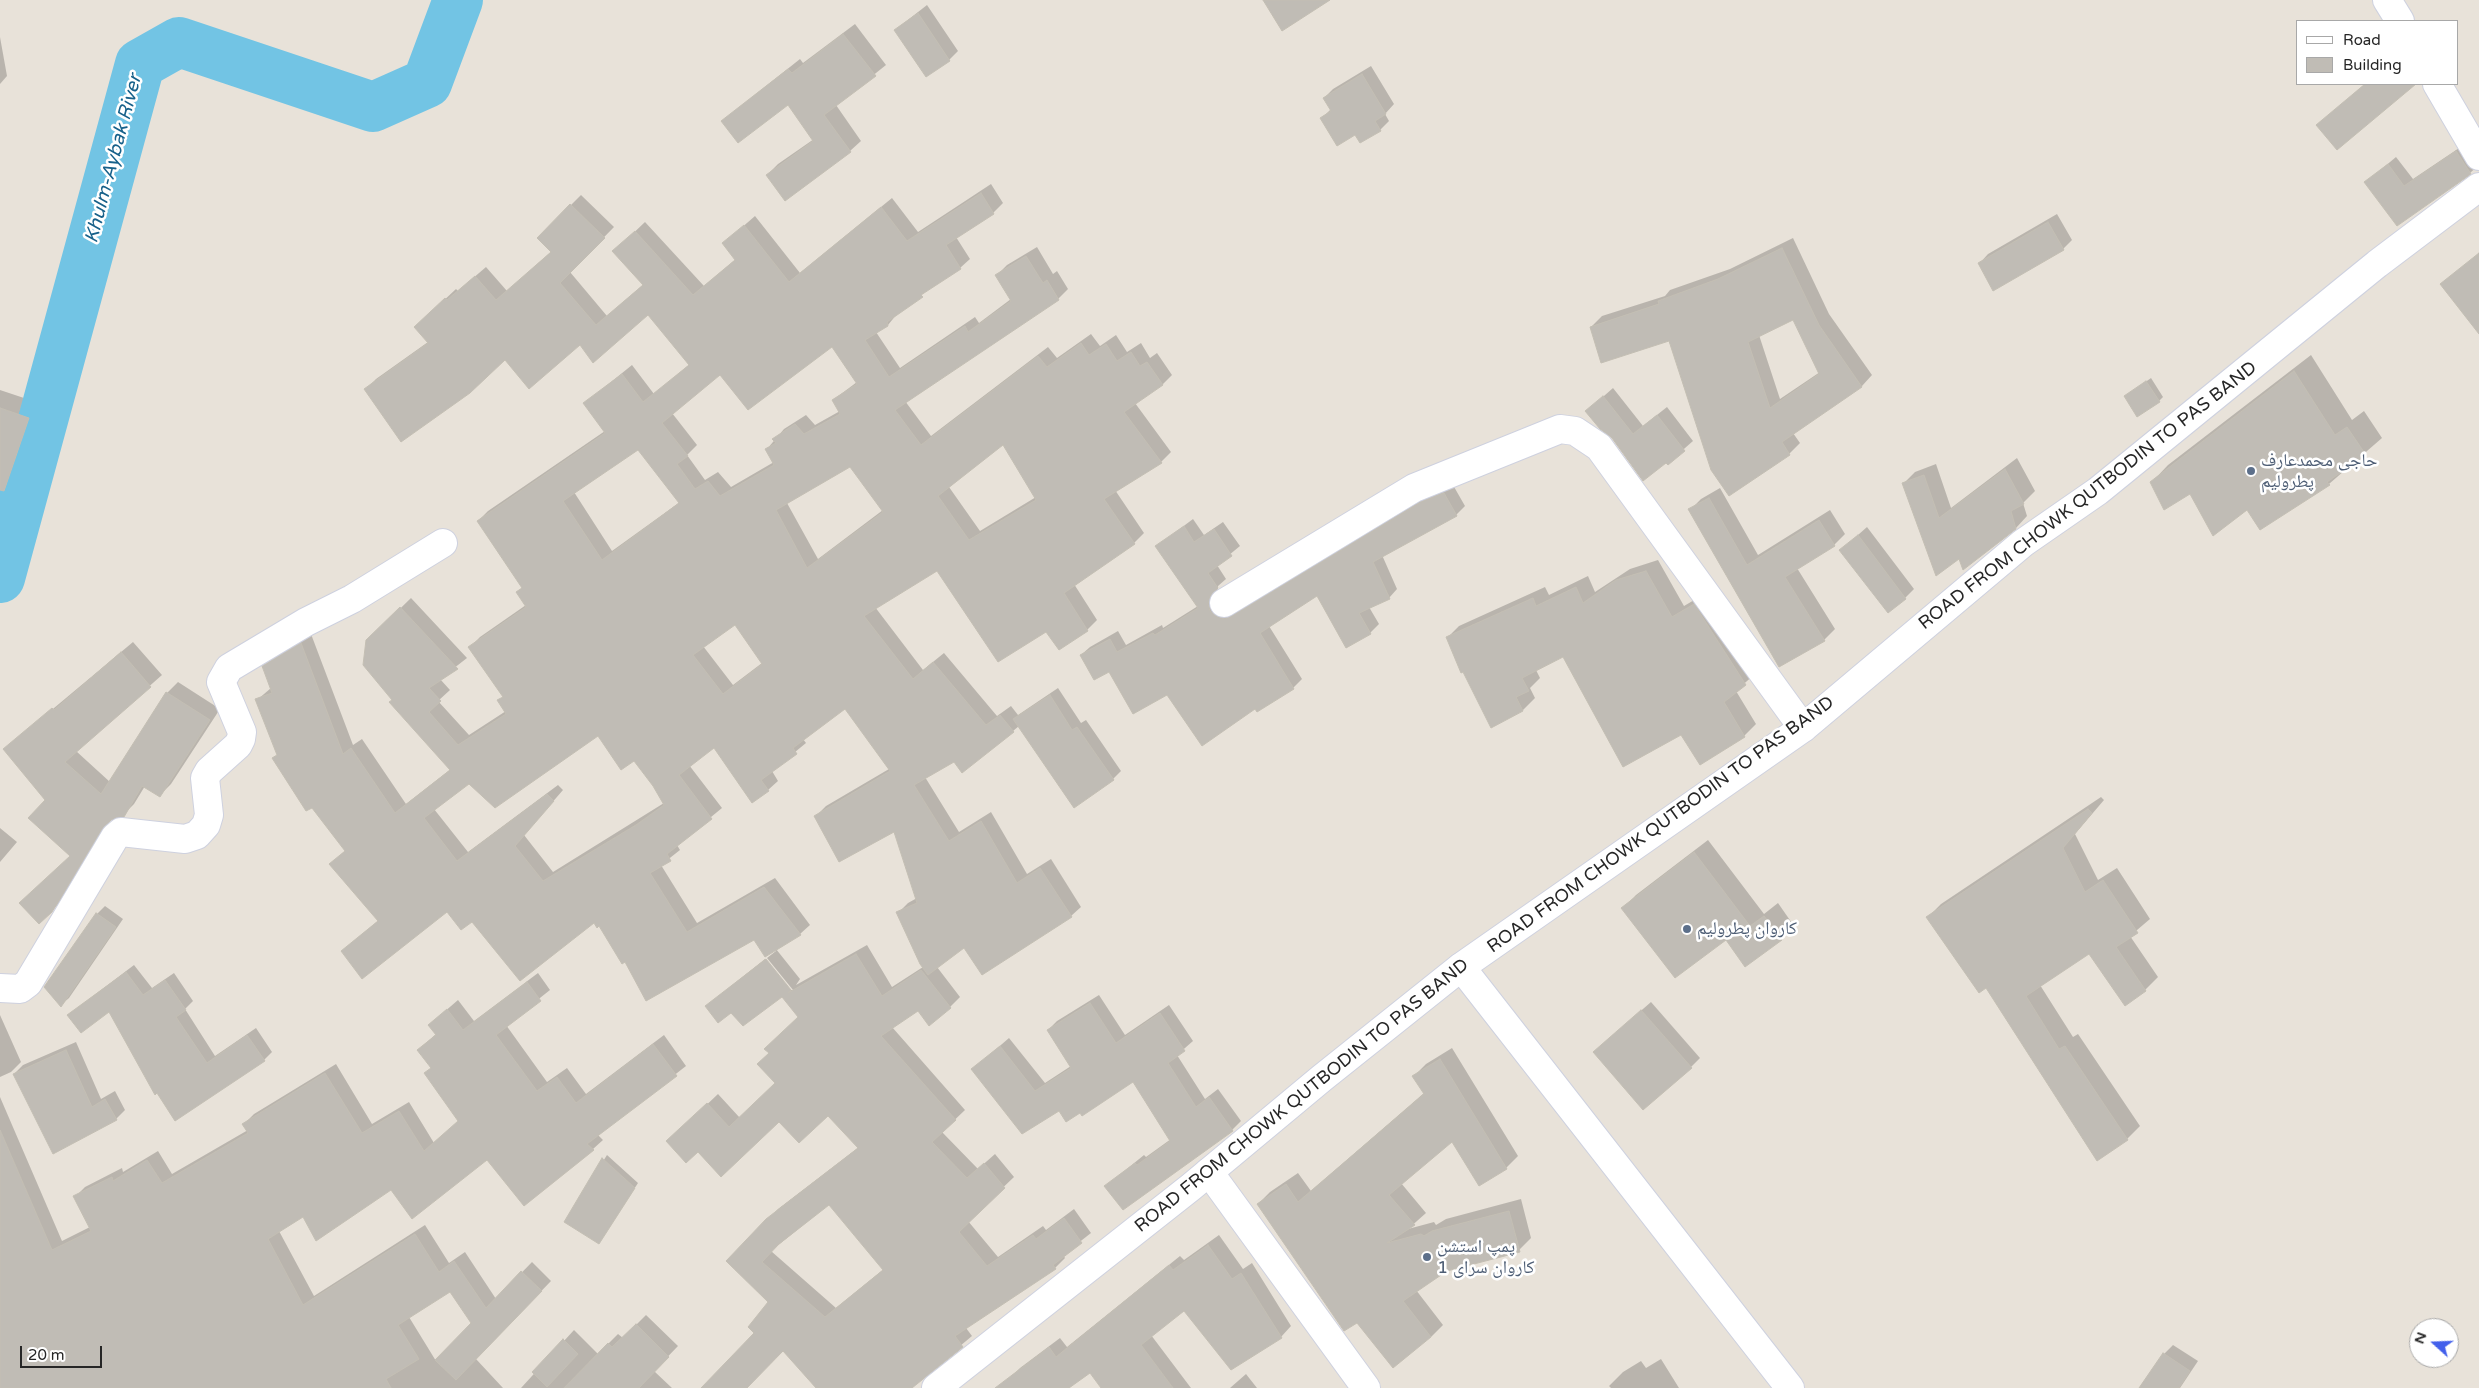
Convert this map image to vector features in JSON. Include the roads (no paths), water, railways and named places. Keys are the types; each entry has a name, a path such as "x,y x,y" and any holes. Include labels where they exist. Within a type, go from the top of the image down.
{"street":[{"path":"2387,0 2399,20"},
{"path":"2438,85 2479,156"},
{"name":"ROAD FROM CHOWK QUTBODIN TO PAS BAND","path":"936,1388 1209,1172 1322,1078 1461,967 1803,728 2022,543 2098,491 2377,264 2479,187"},
{"path":"1224,603 1414,488 1560,428 1574,431 1599,447 1803,728"},
{"path":"0,988 20,989 28,983 115,838 121,832 185,840 197,835 206,825 209,815 205,778 209,771 242,739 242,732 221,682 229,668 306,622 352,598 443,543"},
{"path":"1461,967 1790,1388"},
{"path":"1209,1172 1366,1388"}],"waterway":[{"name":"Khulm-Aybak River","path":"0,578 140,64 179,42 373,107 427,83 458,0"}],"place":[{"name":"حاجی محمدعارف پطرولیم","path":"2251,471"},
{"name":"کاروان پطرولیم","path":"1687,929"},
{"name":"پمپ استشن کاروان سرای 1","path":"1427,1257"}]}
